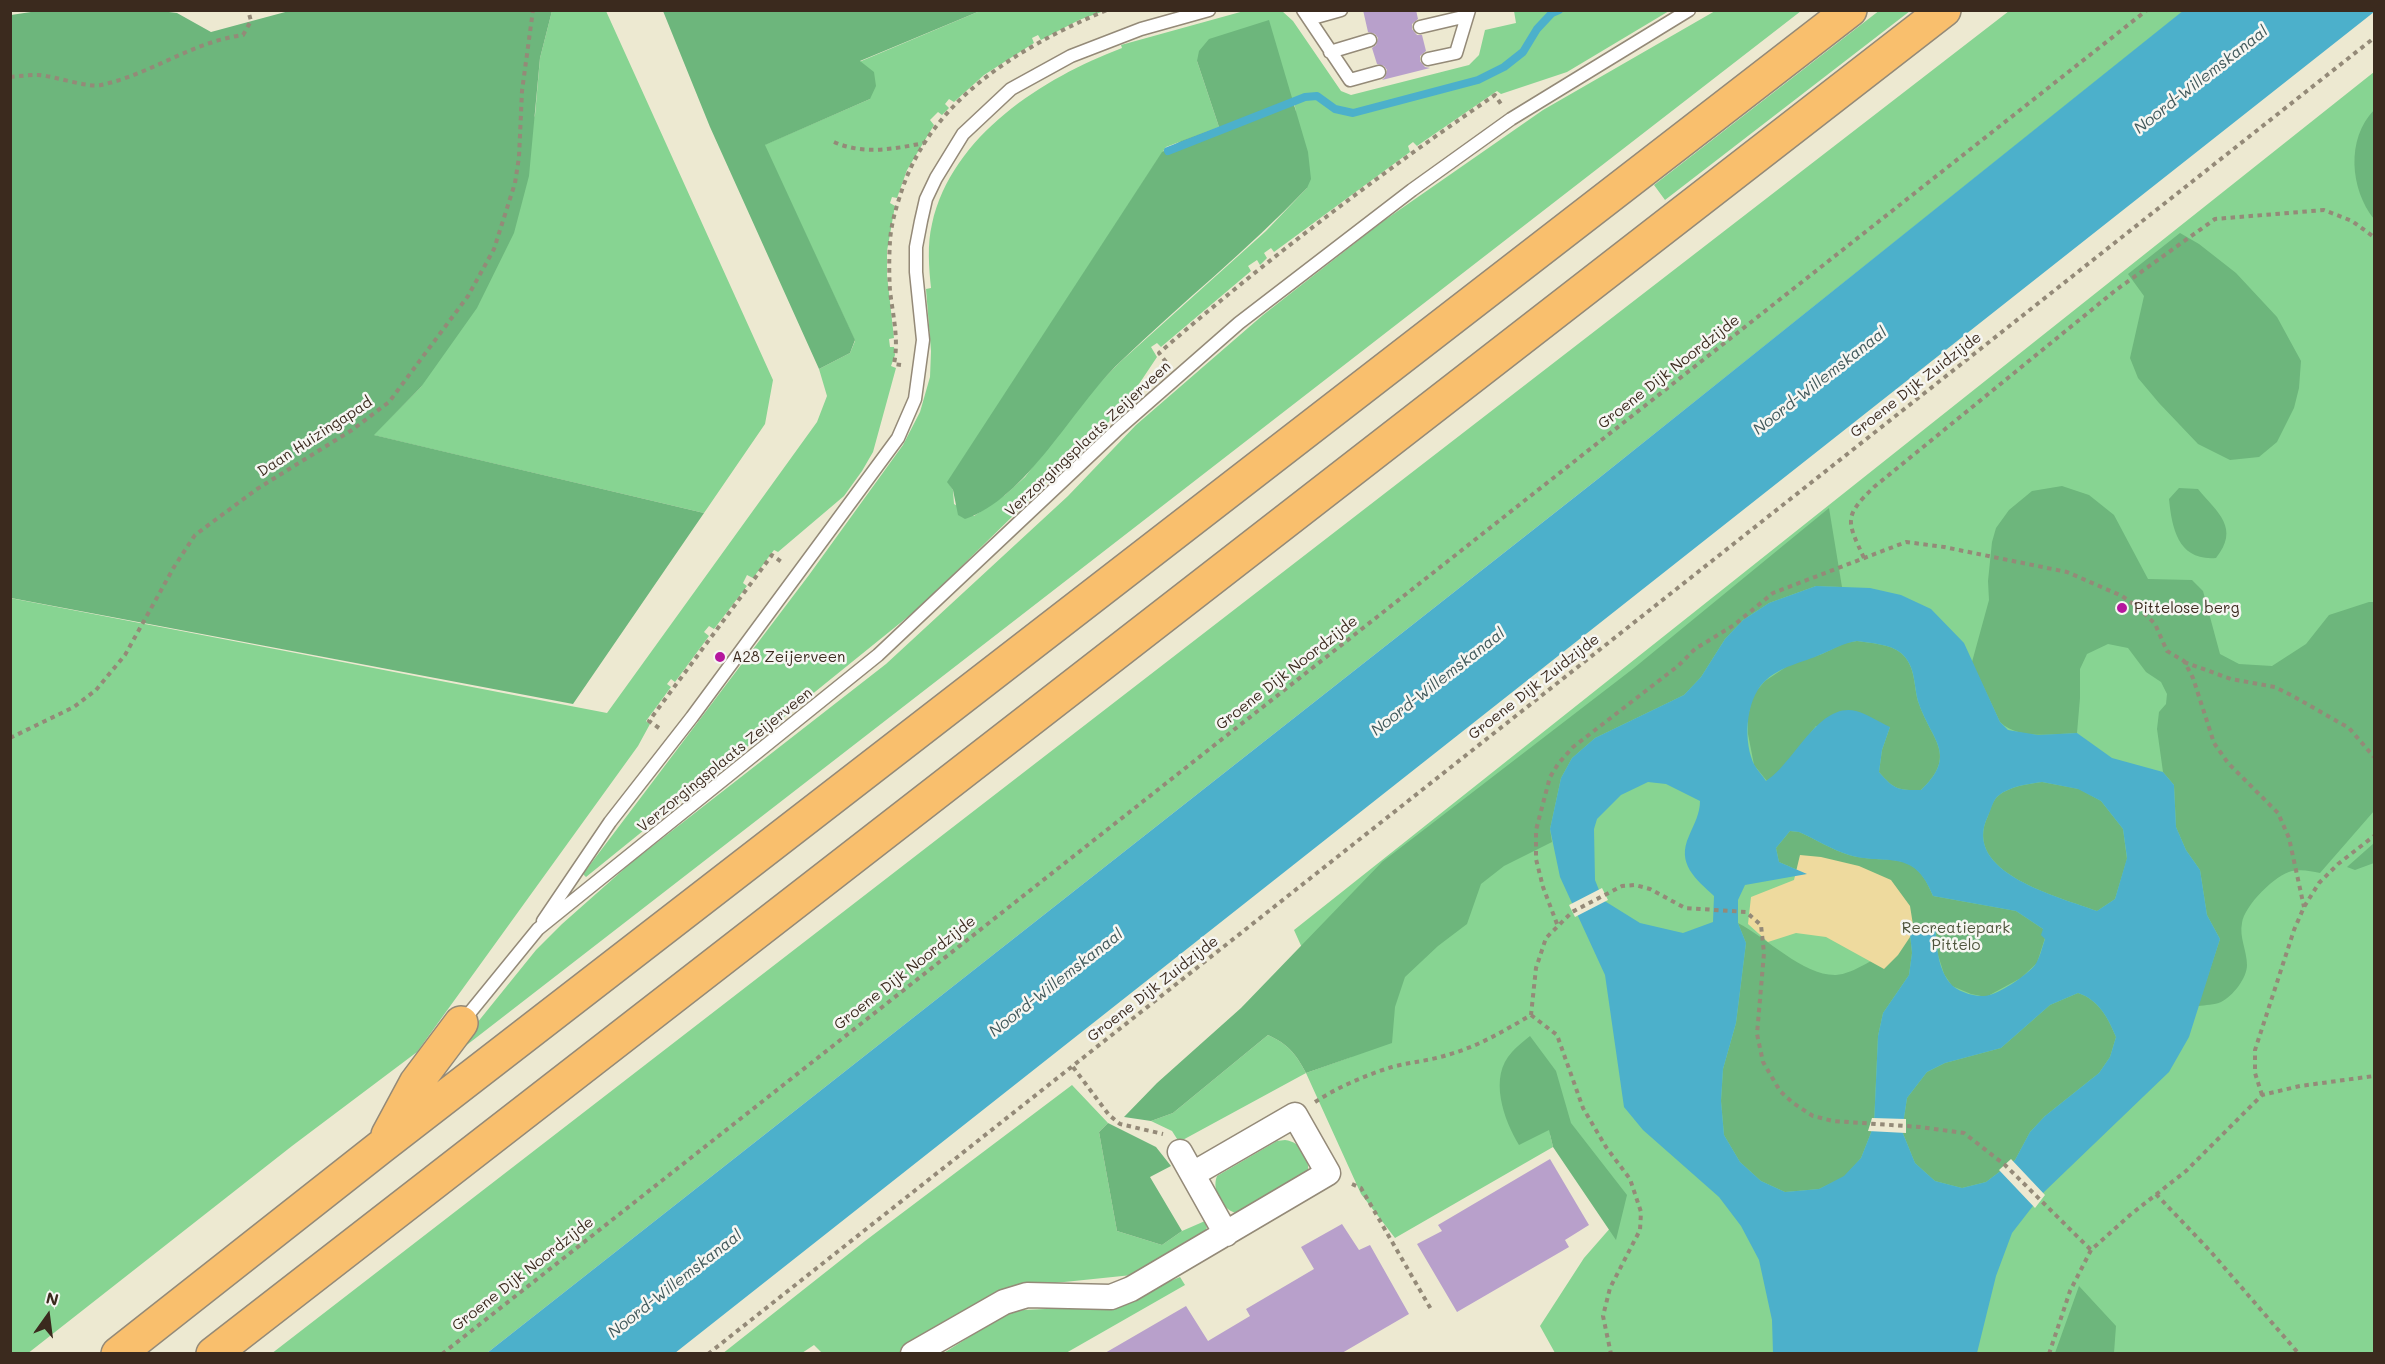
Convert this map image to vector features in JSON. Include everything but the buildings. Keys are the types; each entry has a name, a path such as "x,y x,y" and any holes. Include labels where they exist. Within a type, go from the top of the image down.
{"highway":[{"path":"118,1353 382,1146 1850,10"},
{"path":"213,1353 1944,10"},
{"path":"382,1146 416,1083 461,1023"}],"street":[{"path":"913,1353 1004,1302 1028,1295 1111,1297 1131,1289 1328,1173 1295,1115 1193,1174"},
{"path":"1180,1152 1226,1234"}],"lane":[{"name":"Verzorgingsplaats Zeijerveen","path":"461,1023 538,929 558,896 610,822 898,438 915,399 923,340 916,272 918,238 926,199 948,155 963,134 1011,89 1071,56 1141,29 1209,10"},
{"path":"1341,10 1306,15 1350,80 1378,72"},
{"name":"Verzorgingsplaats Zeijerveen","path":"538,929 878,655 1118,429 1276,293 1511,119 1689,10"},
{"path":"1420,27 1468,13"},
{"path":"1428,59 1456,52 1468,13"},
{"path":"1330,52 1370,40"}],"path":[{"path":"10,77 38,75 97,86 118,81 149,69 182,52 220,38 243,35 251,21 248,10"},
{"name":"Daan Huizingapad","path":"10,738 74,707 96,690 125,655 174,567 195,535 257,489 352,430 389,402 468,296 494,249 515,183 519,157 522,91 533,10"},
{"name":"Groene Dijk Noordzijde","path":"441,1353 2147,10"},
{"name":"Groene Dijk Zuidzijde","path":"708,1353 2374,38"},
{"path":"1178,376 1159,353 1231,291 1332,211 1495,95 1511,119"},
{"path":"834,142 846,148 884,150 924,143"},
{"path":"1864,558 1850,529 1854,507 1874,487 2116,290 2215,219 2324,210 2352,221 2374,237"},
{"path":"1557,924 1536,859 1536,830 1547,786 1558,764 1573,747 1678,666 1695,649 1734,625 1773,593 1906,542 1944,547 2067,573 2122,597 2139,608 2155,624 2167,651 2184,662 2223,677 2274,687 2291,695 2349,728 2374,757"},
{"path":"674,739 649,721 772,555 798,573"},
{"path":"2184,662 2197,688 2214,743 2228,763 2278,813 2289,838 2304,906"},
{"path":"2262,1095 2255,1073 2254,1050 2304,906 2319,883 2338,864 2374,836"},
{"path":"1531,1015 1536,968 1546,938 1557,924 1572,912 1608,892 1622,886 1635,885 1650,889 1685,908 1746,912 1761,925 1764,953 1757,1034 1763,1062 1780,1091 1793,1104 1813,1116 1833,1121 1920,1127 1964,1133 2005,1165 2091,1250"},
{"path":"1295,1115 1344,1087 1391,1068 1448,1055 1499,1035 1531,1015"},
{"path":"1531,1015 1557,1035 1583,1108 1606,1147 1630,1179 1641,1212 1640,1230 1610,1288 1603,1316 1611,1353"},
{"path":"1073,1067 1108,1115 1120,1124 1159,1131 1175,1144 1180,1152"},
{"path":"2049,1353 2070,1291 2091,1250 2186,1171 2262,1095 2300,1086 2374,1076"},
{"path":"1328,1173 1361,1188 1432,1311"},
{"path":"2156,1194 2211,1252 2299,1353"}],"green space":[{"path":"44,10 177,13 211,32 289,11 552,11 540,58 529,176 514,233 477,308 421,387 374,435 704,513 573,704 11,598 11,15"},
{"path":"1880,10 1910,11 1665,200 1654,185"},
{"path":"552,11 606,11 773,380 765,424 704,513 373,435 421,387 535,115 540,58"},
{"path":"663,11 980,11 860,61 874,72 876,86 870,99 765,145 855,340 850,353 819,369 710,127"},
{"path":"980,11 1104,11 1079,20 1041,40 1038,35 1032,38 1034,43 984,75 954,102 949,99 945,104 949,108 942,115 938,112 930,120 934,125 907,170 897,198 892,197 890,203 895,206 887,251 887,275 894,338 889,339 890,347 894,347 895,355 891,366 896,368 873,452 844,496 778,552 774,550 753,578 747,575 743,583 747,586 714,629 709,626 704,632 709,636 675,682 671,679 667,684 671,687 646,721 650,724 638,746 417,1052 292,1146 27,1354 10,1353 10,598 607,713 817,422 827,396 819,369 850,353 855,341 764,145 870,99 859,62"},
{"path":"1244,11 1282,11 1293,21 1341,91 1351,95 1469,65 1479,55 1485,30 1516,23 1514,11 1669,11 1567,72 1501,94 1497,91 1417,146 1413,142 1408,146 1410,152 1274,252 1271,248 1264,253 1267,258 1260,265 1257,260 1248,266 1251,271 1161,347 1157,343 1151,347 1157,357 1123,408 920,607 586,877 583,874 809,575 903,445 920,412 930,377 931,351 926,289 931,288 930,232 943,192 959,163 980,137 1032,93 1122,48 1121,45","holes":["1197,61 1294,100 1307,188 1266,231 1119,363 1089,394 1025,477 1005,495 974,516 954,504 953,490 948,482 1166,147 1219,127"]},
{"path":"1715,11 1801,11 459,1051 456,1049 536,950 562,924 632,862 886,664 1068,496 1136,425 1263,315 1382,222 1543,110"},
{"path":"2009,11 2184,11 1599,478 487,1353 271,1354"},
{"path":"1269,20 1308,152 1311,179 1307,188 1120,362 1102,381 1048,450 1008,492 987,508 965,519 958,515 953,490 947,482 1162,152 1181,141 1219,127 1197,61 1199,51 1209,39"},
{"name":"Recreatiepark Pittelo","path":"2374,72 2374,1353 1555,1353 1540,1326 1584,1258 1612,1226 1550,1134 1553,1147 1395,1238 1361,1194 1306,1073 1351,1057 1294,930"},
{"path":"2374,110 2374,219 2360,193 2354,164 2359,135"},
{"path":"2180,233 2199,244 2236,273 2277,317 2301,361 2299,388 2294,408 2277,442 2259,457 2230,460 2198,444 2138,378 2130,358 2144,296 2128,274"},
{"path":"2062,486 2089,495 2114,515 2148,579 2192,580 2203,591 2220,654 2239,664 2272,666 2306,644 2329,615 2374,602 2374,811 2320,873 2299,870 2285,873 2254,900 2242,923 2247,965 2245,975 2234,991 2219,1003 2198,1006 2220,939 2207,915 2200,870 2186,850 2176,827 2174,785 2163,772 2157,729 2159,712 2166,704 2167,694 2161,682 2146,672 2128,648 2108,644 2087,654 2080,669 2077,733 2026,734 2007,728 2000,722 1972,662 1989,600 1988,581 1992,542 1996,528 2009,510 2032,491"},
{"path":"2179,488 2198,489 2224,521 2226,538 2216,558 2203,558 2193,554 2186,549 2175,532 2169,499"},
{"path":"1829,508 1842,587 1816,586 1769,603 1743,620 1725,639 1701,677 1684,695 1595,738 1572,758 1561,778 1550,829 1552,842 1504,866 1481,884 1467,924 1438,946 1405,977 1395,1007 1392,1043 1306,1073 1291,1050 1268,1035 1173,1113 1151,1121 1124,1117 1157,1083 1241,1008 1382,862 1634,668"},
{"path":"1857,641 1891,648 1901,653 1910,665 1919,704 1939,748 1938,767 1932,778 1921,790 1907,790 1893,786 1879,772 1882,750 1890,727 1816,726 1779,772 1767,781 1754,765 1748,734 1748,716 1753,695 1765,681 1789,665 1822,654 1845,643"},
{"path":"2042,782 2079,789 2101,801 2123,829 2127,859 2115,899 2097,911 2018,880 2000,867 1988,853 1983,836 1996,798 2014,788"},
{"path":"1790,831 1799,832 1849,855 1908,864 1926,880 1933,896 2016,911 2043,929 2045,938 2037,963 2021,978 1986,997 1952,986 1944,974 1938,955 1935,925 1909,925 1912,953 1909,975 1883,1013 1878,1036 1874,1125 1861,1158 1844,1177 1819,1189 1785,1192 1761,1181 1740,1162 1724,1135 1721,1101 1723,1069 1736,1023 1746,943 1738,923 1799,963 1824,974 1843,974 1866,964 1894,947 1807,874 1779,862 1776,848"},
{"path":"2374,843 2374,863 2355,870 2347,867"},
{"path":"2078,993 2097,1005 2116,1037 2110,1057 2099,1073 2045,1116 2030,1132 2015,1160 1986,1182 1962,1188 1935,1181 1915,1163 1902,1131 1907,1098 1927,1072 1945,1063 2001,1048 2050,1005"},
{"path":"1268,1035 1291,1050 1306,1073 1179,1142 1172,1131 1151,1121 1173,1113"},
{"path":"1530,1036 1556,1071 1571,1123 1627,1195 1616,1240 1553,1147 1549,1130 1519,1145 1513,1135 1501,1098 1501,1074 1512,1052"},
{"path":"1072,1085 1108,1123 1099,1132 1117,1231 1162,1245 1182,1231 1205,1221 1207,1227 1204,1235 1132,1275 1016,1287 901,1353 822,1353 814,1345 802,1353 722,1354 865,1241"},
{"path":"1108,1123 1156,1147 1171,1166 1150,1177 1182,1231 1162,1245 1117,1231 1099,1132"},
{"path":"1285,1140 1296,1144 1304,1152 1308,1163 1308,1175 1239,1214 1223,1205 1217,1194 1217,1176 1277,1141"},
{"path":"1180,1277 1185,1285 1066,1353 942,1354 1006,1314 1023,1310 1111,1306"},
{"path":"2079,1286 2116,1326 2114,1353 2055,1353"}],"sand":[{"path":"1800,855 1821,857 1859,866 1891,880 1910,906 1914,931 1898,955 1884,969 1826,937 1796,933 1768,942 1748,924 1751,897 1794,880"}],"water":[{"name":"Noord-Willemskanaal","path":"2184,10 2374,12 675,1353 487,1353 1599,478"},
{"path":"1816,586 1870,588 1901,595 1931,609 1964,643 2000,722 2008,730 2038,735 2077,733 2112,758 2163,772 2174,785 2176,827 2186,850 2200,870 2207,915 2220,939 2189,1037 2169,1072 2043,1193 2012,1233 1996,1276 1977,1353 1773,1353 1772,1320 1759,1260 1741,1226 1719,1197 1643,1130 1624,1107 1605,975 1560,877 1550,829 1561,778 1572,758 1595,738 1684,695 1701,677 1725,639 1743,620 1769,603","holes":["1857,641 1874,643 1901,653 1910,664 1917,698 1939,748 1940,757 1932,778 1921,790 1897,788 1879,772 1882,750 1890,727 1856,711 1842,711 1818,725 1787,762 1766,781 1755,766 1749,746 1748,723 1753,700 1758,690 1764,682 1784,668","1648,782 1666,784 1700,801 1698,815 1686,846 1685,855 1690,870 1714,896 1713,922 1683,933 1640,923 1603,900 1595,880 1594,829 1597,819 1621,795","2042,782 2078,789 2101,801 2123,829 2127,858 2115,899 2097,911 2060,898 2018,880 2000,867 1988,853 1983,836 1993,803 2003,793","1790,831 1799,832 1849,855 1908,864 1917,870 1933,896 2016,911 2043,929 2041,935 2045,939 2035,965 2019,979 1990,995 1975,996 1956,989 1942,970 1938,956 1935,925 1909,924 1912,953 1909,975 1883,1013 1878,1036 1874,1125 1861,1158 1844,1176 1819,1189 1785,1192 1761,1181 1740,1162 1724,1135 1721,1101 1723,1069 1736,1023 1746,943 1738,923 1738,900 1745,885 1807,874 1779,862 1776,848","2078,993 2097,1005 2116,1037 2110,1057 2099,1073 2045,1116 2030,1132 2015,1160 1986,1182 1962,1188 1935,1181 1915,1163 1902,1131 1907,1098 1927,1072 1945,1063 2001,1048 2050,1005"]}],"pier":[{"path":"1602,888 1608,900 1575,917 1569,905"},
{"path":"1872,1118 1906,1119 1906,1133 1868,1131"},
{"path":"2011,1159 2045,1195 2035,1208 1999,1170"}],"waterway":[{"path":"1168,151 1305,97 1317,96 1335,109 1353,113 1478,80 1504,67 1523,52 1537,29 1552,13 1559,10"}],"place":[{"name":"Pittelose berg","path":"2122,608"},
{"name":"A28 Zeijerveen","path":"720,657"}]}
